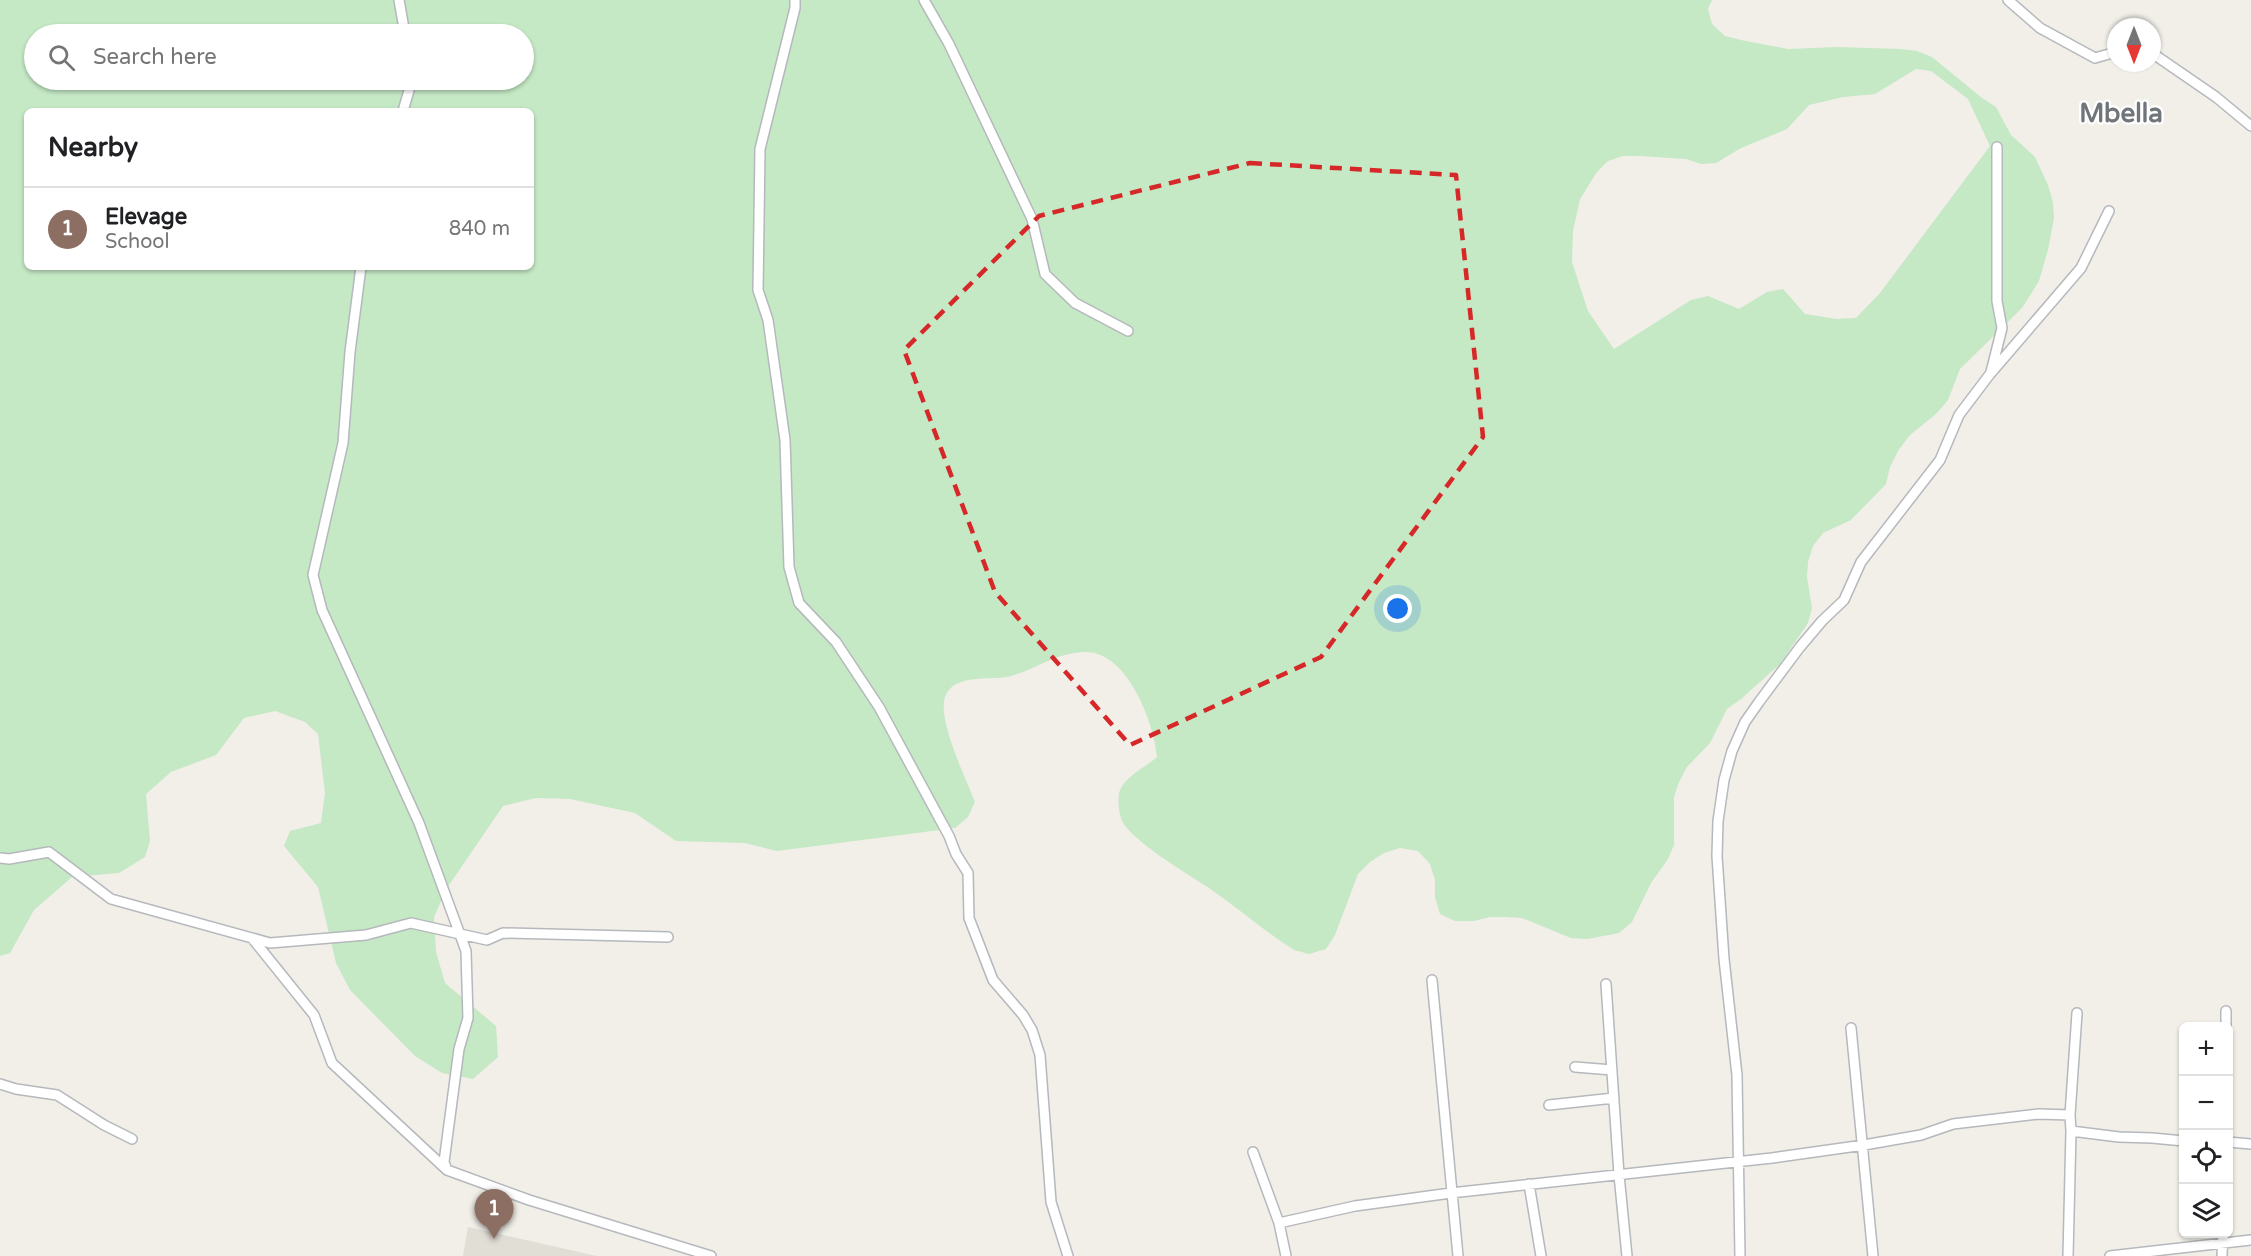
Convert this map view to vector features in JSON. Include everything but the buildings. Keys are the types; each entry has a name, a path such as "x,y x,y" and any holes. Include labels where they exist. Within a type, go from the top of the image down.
{"street":[{"path":"399,0 403,24"},
{"path":"795,0 795,8 760,149 758,290 768,320 785,440 789,567 799,603 836,642 879,707 949,836 956,855 968,873 969,918 993,980 1023,1015 1032,1030 1040,1056 1051,1202 1068,1256"},
{"path":"924,0 949,44 1032,219 1045,274 1075,303 1128,331"},
{"path":"2008,0 2040,28 2095,57 2107,54"},
{"path":"2161,59 2216,97 2251,126"},
{"path":"404,108 409,90"},
{"path":"1990,374 2002,328 1997,301 1997,147"},
{"path":"1740,1256 1737,1075 1725,969 1718,856 1718,821 1724,780 1732,751 1745,722 1759,702 1807,638 1844,600 1861,562 1940,460 1959,415 1990,374 2081,268 2109,211"},
{"path":"361,270 350,352 343,444 313,575 322,610 419,823 466,951 468,1018 459,1049 444,1162 447,1170"},
{"path":"0,858 9,859 49,852 111,899 270,943 366,935 411,923 487,940 503,933 668,937"},
{"path":"252,938 314,1016 332,1063 447,1170 540,1204 711,1256"},
{"path":"1432,980 1458,1256"},
{"path":"1606,984 1627,1256"},
{"path":"2226,1011 2226,1022"},
{"path":"2068,1256 2070,1115 2077,1013"},
{"path":"1851,1028 1873,1256"},
{"path":"1575,1067 1612,1070"},
{"path":"0,1084 16,1089 57,1095 104,1125 132,1139"},
{"path":"1548,1105 1614,1098"},
{"path":"1566,1104 1566,1115"},
{"path":"1279,1223 1355,1206 1451,1193 1737,1162 1864,1145 1921,1136 1953,1124 2039,1114 2070,1115"},
{"path":"2071,1131 2119,1137 2152,1137 2179,1140"},
{"path":"2233,1142 2251,1144"},
{"path":"1253,1152 1279,1223 1286,1256"},
{"path":"1529,1184 1541,1256"},
{"path":"2110,1256 2223,1238 2251,1240"},
{"path":"2222,1256 2223,1238"}],"highlighted area":[{"path":"1250,163 1456,175 1483,437 1321,657 1130,745 995,592 904,350 1039,216"}],"shaded area":[{"path":"468,1227 597,1256 463,1256"}],"green space":[{"path":"0,0 1712,0 1708,9 1712,24 1725,36 1788,49 1837,47 1901,49 1917,51 1932,57 1996,107 2011,135 2035,157 2048,185 2053,202 2054,218 2039,281 2022,308 1960,369 1948,400 1937,413 1909,436 1890,467 1886,484 1851,520 1823,533 1813,546 1808,562 1807,577 1812,608 1808,623 1780,664 1727,709 1710,743 1687,767 1674,797 1674,845 1668,859 1651,883 1632,922 1619,933 1587,939 1571,938 1522,918 1490,917 1474,921 1455,921 1440,914 1430,864 1418,851 1400,848 1384,853 1358,874 1335,935 1326,949 1309,954 1294,950 1209,888 1149,848 1122,821 1119,806 1120,790 1132,776 1157,757 1155,742 1144,708 1136,691 1125,676 1114,663 1100,655 1085,652 1064,655 1007,677 963,681 949,690 945,697 945,719 975,802 968,817 955,828 777,851 745,843 676,841 635,813 570,799 536,798 503,806 447,888 434,917 436,952 445,983 496,1026 498,1057 473,1079 442,1073 415,1056 350,990 336,963 318,887 284,846 290,831 321,823 325,793 318,734 305,722 275,711 244,718 216,755 171,772 146,794 150,841 145,857 119,873 72,877 34,910 10,953 0,956","holes":["1916,69 1931,71 1968,99 1990,146 1880,293 1856,318 1837,319 1805,314 1783,289 1767,292 1739,309 1708,296 1691,300 1614,349 1588,311 1572,262 1573,231 1580,199 1597,172 1608,161 1623,156 1639,156 1686,159 1701,164 1716,163 1741,148 1787,129 1809,105 1843,97 1875,94"]}],"place":[{"name":"Elevage","path":"494,1239"}],"district":[{"name":"Mbella","path":"2121,113"}]}
